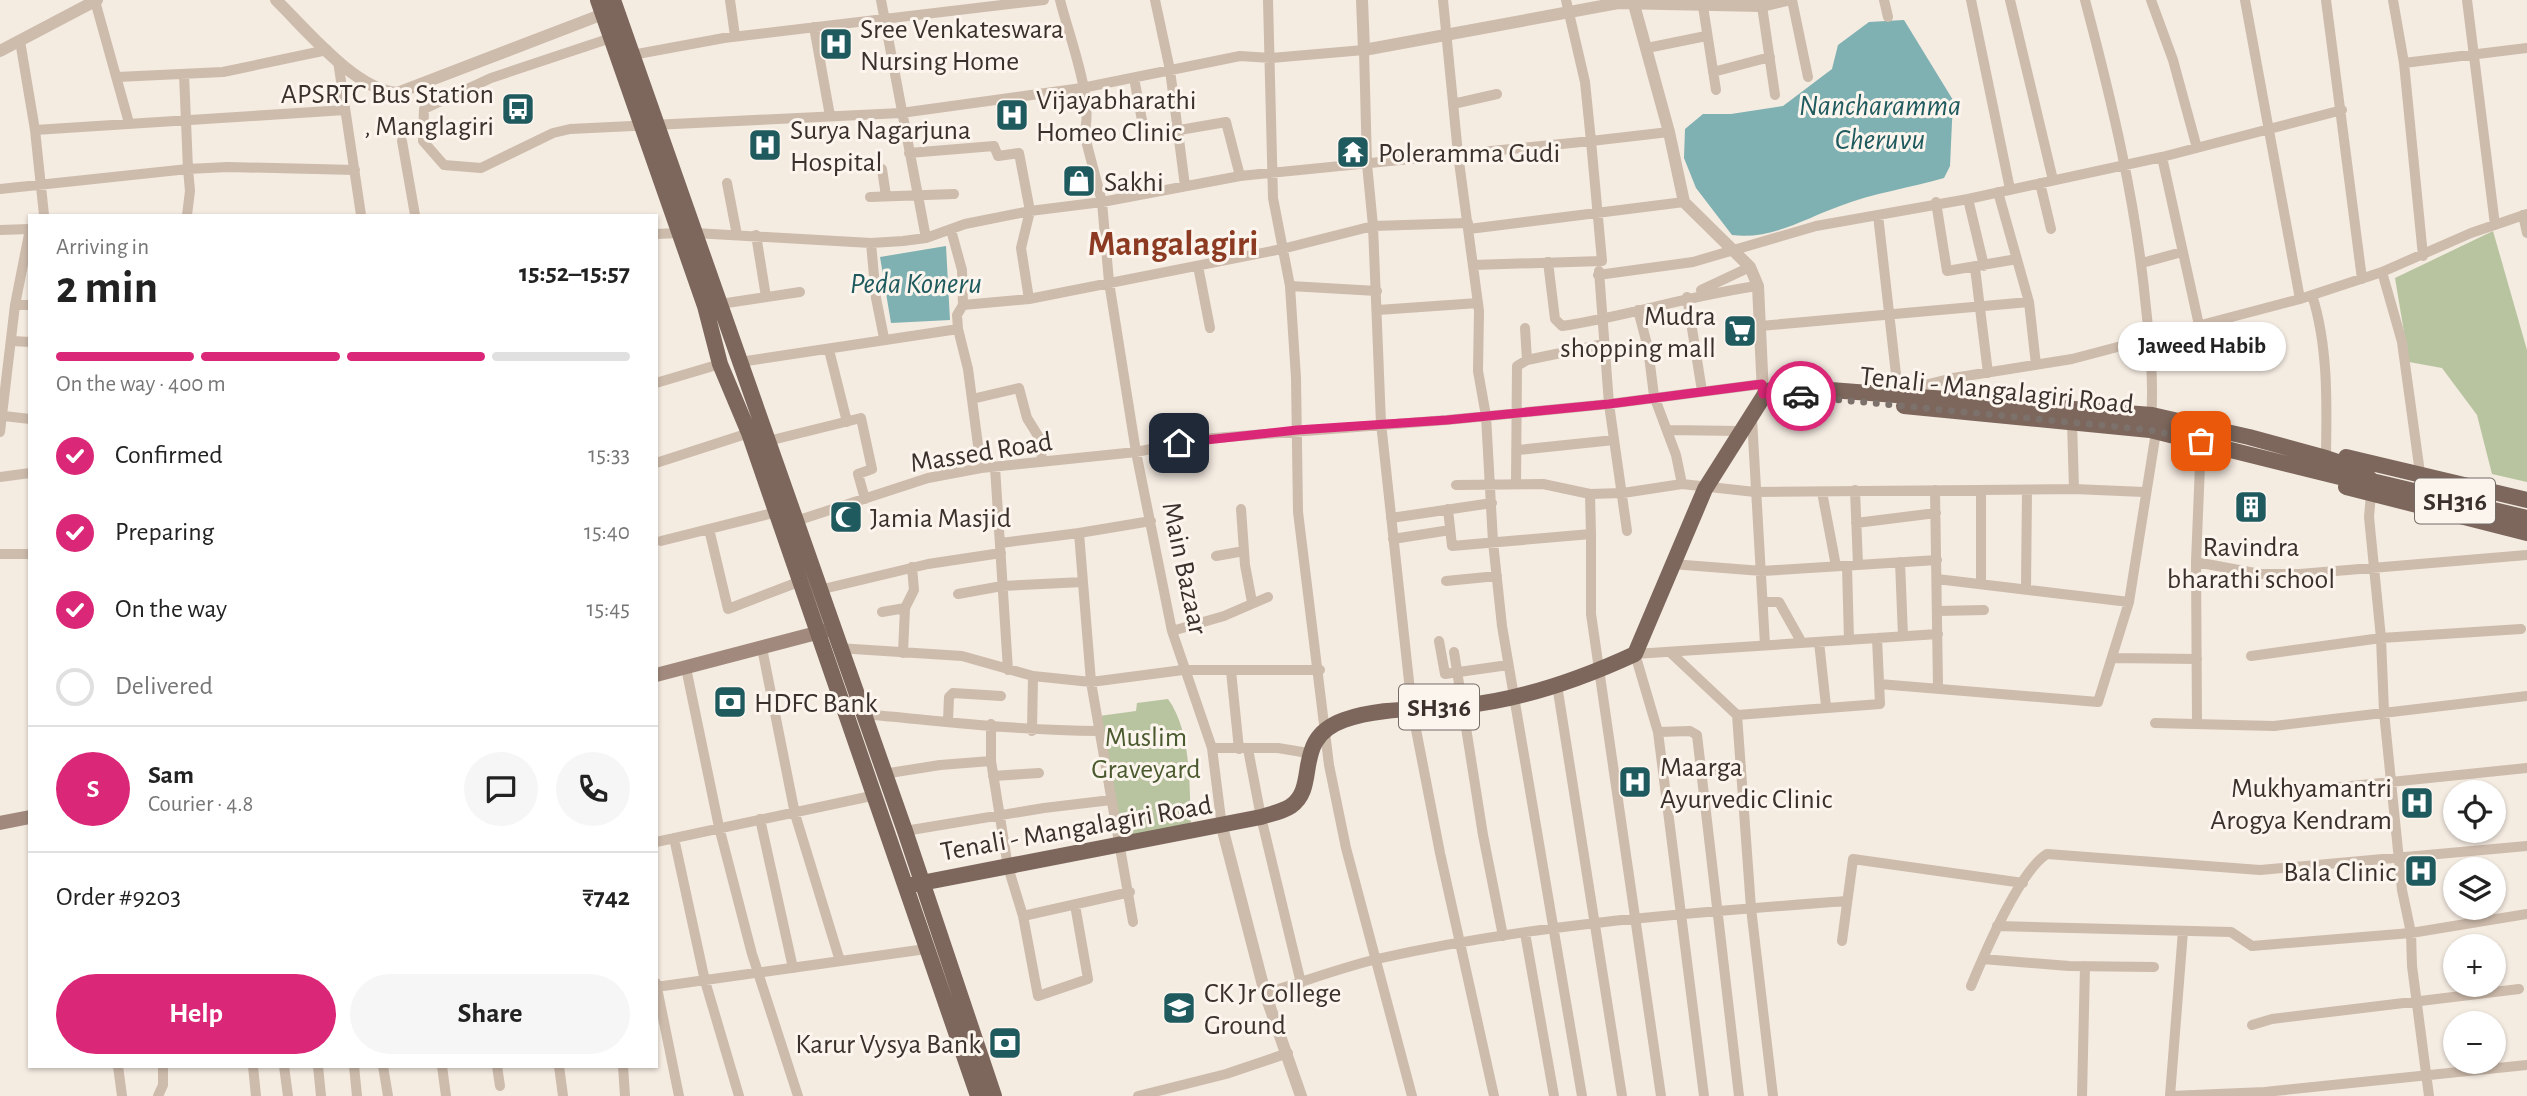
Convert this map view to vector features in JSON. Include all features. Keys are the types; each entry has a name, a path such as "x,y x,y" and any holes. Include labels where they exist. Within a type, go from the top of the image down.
{"main road":[{"path":"608,6 611,38 650,125"},
{"path":"608,6 632,55 650,125 687,233 720,364 749,433 801,581 863,714 905,831 926,949 978,1096"},
{"path":"687,233 720,304 796,521 819,590 828,640 876,795 914,884 994,1096"},
{"name":"Tenali - Mangalagiri Road","path":"1762,389 1781,390 1792,387 1892,393 2152,426 2309,453 2359,468 2376,487"},
{"path":"1635,654 1705,489 1752,412 1762,389"},
{"name":"Tenali - Mangalagiri Road","path":"1781,390 1793,396 2072,422 2152,426 2315,470 2333,484 2376,487 2527,518"},
{"path":"2309,453 2420,473 2527,500"},
{"path":"2376,487 2527,533"},
{"path":"658,675 762,648 828,640"},
{"name":"SH316","path":"1308,752 1326,730 1343,720 1513,697 1599,671 1635,654"},
{"name":"Tenali - Mangalagiri Road","path":"914,884 1222,827 1261,817 1296,801 1304,783 1308,752"},
{"path":"0,822 28,817"}],"street":[{"path":"0,51 96,0 129,123"},
{"path":"276,0 338,61 370,85 397,93 608,6"},
{"path":"730,0 735,36"},
{"path":"881,0 926,238"},
{"path":"632,55 735,36 1044,0"},
{"name":"Main Bazaar","path":"1060,0 1083,88 1088,123 1084,133 1102,202 1109,282 1136,452 1172,631 1183,670 1212,748 1222,827 1265,993 1301,1096"},
{"path":"1155,0 1170,71 1185,186"},
{"path":"1268,0 1275,173 1273,198 1290,286 1298,512 1331,774 1346,848 1412,1096"},
{"path":"1362,0 1367,164 1377,291 1381,423 1412,709 1494,1096"},
{"path":"1443,0 1458,154 1478,303 1478,371 1486,416 1492,484 1493,542 1508,665 1582,1096"},
{"path":"611,38 491,78 424,109 423,141 444,165 481,168 553,133 570,129 901,113 1083,88 1240,56 1271,58 1364,50 1567,6 1618,1 1762,6 1789,0 1808,76"},
{"path":"1884,0 1888,17"},
{"path":"1971,0 2011,189"},
{"path":"2010,0 2053,180"},
{"path":"1879,684 2098,702 2114,657 2129,602 2152,426 2149,337 2142,263 2127,164 2085,0"},
{"path":"2151,0 2173,60 2197,148"},
{"path":"2245,0 2300,299"},
{"path":"2326,0 2342,110 2348,194 2362,279"},
{"path":"2393,0 2404,63 2423,256"},
{"path":"2467,0 2495,225"},
{"path":"1633,1 1669,132 1684,202 1735,251 1749,267 1758,286 1762,389"},
{"path":"1702,2 1716,90"},
{"path":"1567,6 1585,82 1595,214 1602,261 1598,275 1601,320 1609,404 1627,531"},
{"path":"1762,6 1775,95"},
{"path":"814,27 830,116"},
{"path":"1647,48 1706,36"},
{"path":"20,41 35,130 44,214"},
{"path":"2404,63 2527,48"},
{"path":"117,77 223,72 327,50"},
{"path":"1713,72 1770,57"},
{"path":"338,61 361,214"},
{"path":"184,74 190,191 187,214"},
{"path":"1134,78 1145,136 1226,122 1240,176"},
{"path":"1453,104 1497,94"},
{"path":"35,130 345,110"},
{"path":"1598,275 1693,262 1816,226 1936,202 1968,199 2162,157 2342,110"},
{"path":"658,234 756,235 871,243 926,238 965,224 1030,211 1102,202 1240,176 1669,132"},
{"path":"402,141 415,214"},
{"path":"909,153 994,146 998,156 1019,153 1030,211 1021,248 1029,299"},
{"path":"2162,157 2199,325"},
{"path":"0,189 188,169 355,170"},
{"path":"883,169 886,196"},
{"path":"727,183 737,235"},
{"path":"2040,183 2051,229"},
{"path":"1998,192 2029,302 2036,365"},
{"path":"870,197 954,194"},
{"path":"1968,199 1980,267 1979,307 1988,373"},
{"path":"963,305 1029,299 1282,249 1373,226 1468,226 1684,202"},
{"path":"1936,202 1947,271 2017,259"},
{"path":"1878,215 1891,315 1892,393 2072,359 2300,299 2382,272 2525,215 2527,233"},
{"path":"0,230 28,229"},
{"path":"951,230 962,270 963,305 957,315 958,329 972,399 981,468"},
{"path":"0,432 15,305 28,234"},
{"path":"756,235 766,297"},
{"path":"871,243 876,298 884,338"},
{"path":"2142,263 2182,253"},
{"path":"1473,265 1602,261"},
{"path":"1548,262 1557,324 1601,320 1687,297 1758,286"},
{"path":"1198,266 1210,328"},
{"path":"1687,297 1749,267"},
{"path":"2382,272 2402,342 2420,473"},
{"path":"1290,286 1377,291"},
{"path":"720,304 800,292"},
{"path":"2312,295 2319,320 2327,398 2326,454"},
{"path":"1687,297 1702,391"},
{"path":"1760,326 2029,302"},
{"path":"1378,310 1478,303"},
{"path":"15,305 28,305"},
{"path":"1638,310 1648,348 1654,396 1667,429 1682,484"},
{"path":"1525,328 1527,360"},
{"path":"740,362 829,350 884,338 958,329"},
{"path":"12,341 28,342"},
{"path":"1516,484 1519,412 1517,366 1527,360 1604,344"},
{"path":"829,350 846,422"},
{"path":"658,382 720,364"},
{"path":"972,399 1019,388 1027,418 1040,439 1042,462"},
{"name":"Massed Road","path":"796,521 928,478 981,468 1136,452 1201,439 1486,416 1609,404 1702,391 1762,389"},
{"path":"1752,412 1765,645"},
{"path":"4,416 28,419"},
{"path":"768,441 861,418 872,469 858,474 865,499"},
{"path":"2072,422 2074,489"},
{"path":"1667,429 1741,431"},
{"path":"658,462 749,433"},
{"path":"1518,450 1614,440"},
{"path":"2197,724 2196,562 2201,441"},
{"path":"995,467 1007,670"},
{"path":"0,477 28,473"},
{"path":"1456,485 1543,484 1590,494 1623,493 1682,484 1705,489 1755,492 2074,489 2144,492"},
{"path":"2376,487 2369,517 2381,638 2384,712 2429,1096"},
{"path":"1855,490 1858,565"},
{"path":"1935,490 1937,687"},
{"path":"2026,590 2027,490"},
{"path":"1981,491 1982,584"},
{"path":"1822,492 1836,566"},
{"path":"1590,494 1591,614 1661,1096"},
{"path":"1391,518 1492,503"},
{"path":"1241,509 1252,602"},
{"path":"1448,509 1452,546 1591,534"},
{"path":"662,541 776,512"},
{"path":"1856,523 1936,513"},
{"path":"819,590 1001,548 1151,521"},
{"path":"709,529 728,609 801,581"},
{"path":"1394,538 1450,530"},
{"path":"1079,533 1091,682 1130,892 1133,922"},
{"path":"1216,556 1244,551"},
{"path":"0,554 28,554"},
{"path":"2196,562 2260,574 2300,574 2527,555"},
{"path":"1672,564 1762,571 1937,560"},
{"path":"1900,562 1903,636"},
{"path":"1847,566 1849,640"},
{"path":"903,653 905,608 914,590 912,567"},
{"path":"1446,581 1497,576"},
{"path":"1937,579 2129,602"},
{"path":"958,594 1002,586 1083,582"},
{"path":"1172,631 1224,616 1268,597"},
{"path":"1764,602 1779,602 1802,643"},
{"path":"882,612 905,608"},
{"path":"1938,611 1984,610"},
{"path":"2251,656 2381,638 2521,629"},
{"path":"1704,1096 1658,732 1635,654 1938,634"},
{"path":"1737,715 1826,706 1880,704 1877,638"},
{"path":"828,640 903,653 962,656 1033,676 1091,682 1183,670 1320,670"},
{"path":"1439,642 1445,674 1508,665"},
{"path":"1819,642 1826,706"},
{"path":"762,648 795,814 840,961"},
{"path":"1454,652 1461,706 1503,936"},
{"path":"1670,652 1737,715 1751,908 1773,1096"},
{"path":"2114,657 2197,659"},
{"path":"686,668 719,827 758,972 798,1096"},
{"path":"1231,671 1244,749 1301,983"},
{"path":"1032,731 1033,676"},
{"path":"1557,685 1622,1096"},
{"path":"948,721 949,697 953,693 1001,696"},
{"path":"2155,723 2274,726 2527,696"},
{"path":"863,714 991,724 1032,731 1099,731"},
{"path":"991,724 991,761 1008,867 1023,916 1036,993 1043,997 1088,979 1075,905"},
{"path":"1658,732 1695,732 1739,1096"},
{"path":"1212,748 1278,748 1308,752"},
{"path":"883,774 940,765 991,761"},
{"path":"1699,772 1741,766"},
{"path":"2265,795 2527,768"},
{"path":"993,776 1039,773"},
{"path":"658,842 876,795"},
{"path":"905,831 1001,814 1111,800"},
{"path":"760,819 793,968"},
{"path":"674,838 705,981 739,1096"},
{"path":"1971,985 1997,926 2041,858 2050,854 2260,870 2527,846"},
{"path":"1842,941 1853,859 2024,883"},
{"path":"1023,916 1130,892"},
{"path":"1265,993 1375,960 1503,936 1717,910 1846,901"},
{"path":"1997,926 2231,932 2252,946 2411,933 2479,919 2527,914"},
{"path":"2183,931 2170,1096 2265,1092 2393,1074 2426,1074 2527,1065"},
{"path":"1525,933 1554,1096"},
{"path":"658,986 926,949"},
{"path":"1983,959 2085,966 2154,967"},
{"path":"2082,1096 2085,966"},
{"path":"2252,1025 2272,1019 2519,989"},
{"path":"658,996 679,1096"},
{"path":"1138,1096 1226,1074 1288,1053"},
{"path":"118,1068 122,1096"},
{"path":"158,1096 163,1085 163,1068"},
{"path":"253,1068 256,1096"},
{"path":"284,1068 288,1096"},
{"path":"318,1068 321,1096"},
{"path":"354,1068 357,1096"},
{"path":"383,1068 387,1096"},
{"path":"442,1068 446,1096"},
{"path":"497,1068 500,1086"},
{"path":"559,1068 563,1096"},
{"path":"623,1068 625,1096"}],"green space":[{"path":"2493,231 2527,350 2527,482 2492,474 2477,415 2442,368 2409,362 2395,278"},
{"name":"Muslim Graveyard","path":"1168,699 1176,712 1185,743 1191,826 1121,838 1099,716 1136,711 1137,703"}],"water":[{"name":"Nancharamma Cheruvu","path":"1904,20 1953,100 1950,166 1944,178 1853,201 1774,231 1746,236 1732,235 1696,188 1684,158 1685,129 1703,114 1731,114 1783,106 1832,69 1838,45 1869,22"},
{"name":"Peda Koneru","path":"946,246 950,320 891,323 880,257"}],"way so far":[{"path":"1801,396 2150,430 2201,441"}],"place":[{"name":"Sree Venkateswara Nursing Home","path":"836,44"},
{"name":"APSRTC Bus Station , Manglagiri","path":"518,109"},
{"name":"Vijayabharathi Homeo Clinic","path":"1012,115"},
{"name":"Surya Nagarjuna Hospital","path":"765,145"},
{"name":"Poleramma Gudi","path":"1353,152"},
{"name":"Sakhi","path":"1079,181"},
{"name":"Mudra shopping mall","path":"1740,331"},
{"name":"Jaweed Habib","path":"2201,441"},
{"name":"Ravindra bharathi school","path":"2251,507"},
{"name":"Jamia Masjid","path":"846,517"},
{"name":"HDFC Bank","path":"730,702"},
{"name":"Maarga Ayurvedic Clinic","path":"1635,782"},
{"name":"Mukhyamantri Arogya Kendram","path":"2417,803"},
{"name":"Bala Clinic","path":"2421,871"},
{"name":"CK Jr College Ground","path":"1179,1008"},
{"name":"Karur Vysya Bank","path":"1005,1043"}],"district":[{"name":"Mangalagiri","path":"1173,243"}],"route":[{"path":"1179,443 1297,430 1447,420 1473,415 1609,404 1762,384 1763,394 1781,390 1793,396 1801,396"}]}
